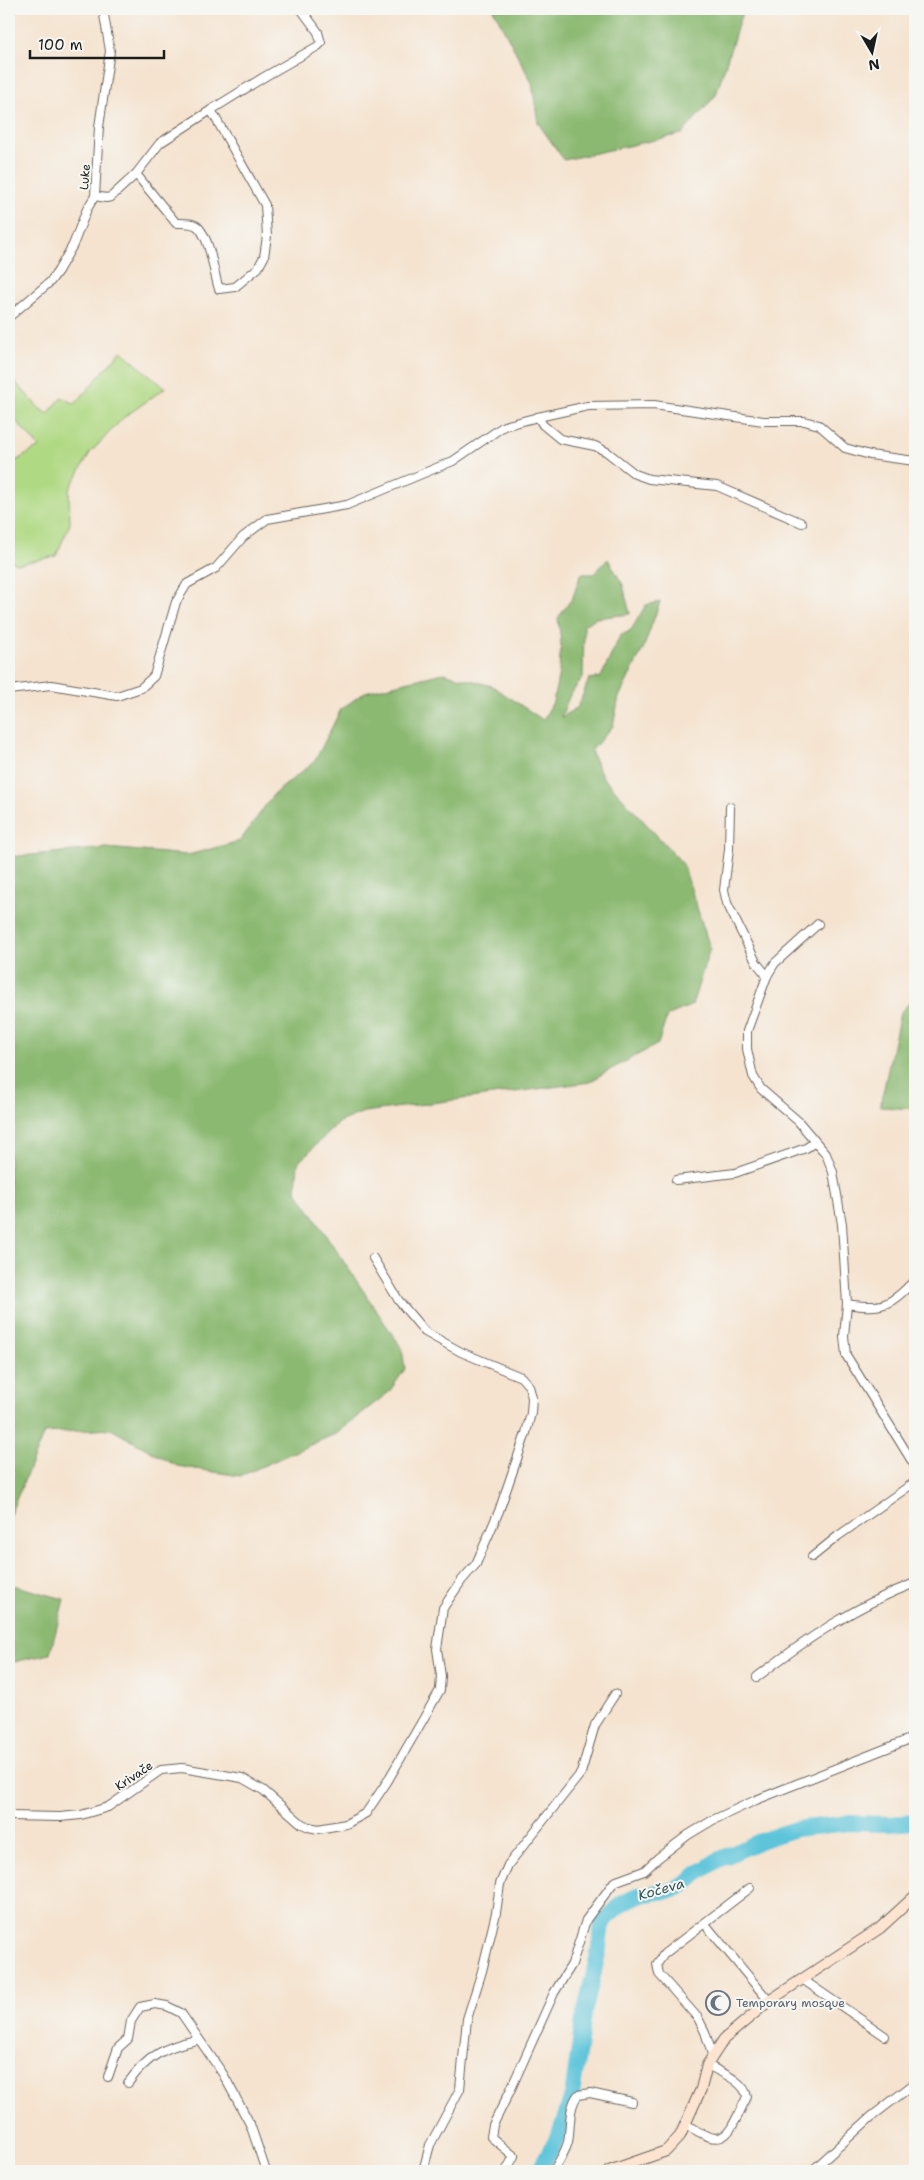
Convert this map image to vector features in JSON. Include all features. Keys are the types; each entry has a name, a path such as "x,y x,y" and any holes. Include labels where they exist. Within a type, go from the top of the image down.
{"main road":[{"path":"609,2171 666,2151 680,2136 701,2088 707,2065 712,2054 724,2039 769,2001 880,1928 915,1896"}],"street":[{"name":"Luke","path":"9,317 50,282 58,271 73,244 87,208 95,196 99,127 110,51 103,9"},
{"path":"95,196 111,197 136,174 160,143 264,77 318,46 321,43 318,32 301,9"},
{"path":"136,174 176,223 191,223 198,227 209,252 219,289 235,287 258,268 264,256 267,236 265,205 211,110"},
{"path":"9,690 51,685 116,696 142,688 154,676 176,602 187,584 216,568 243,536 267,518 347,505 453,461 504,426 538,417 588,406 654,405 763,421 804,421 819,424 845,448 870,455 915,461"},
{"path":"538,417 543,425 560,439 595,446 608,452 635,474 649,479 717,486 802,523"},
{"path":"730,807 729,849 724,890 727,903 756,962 767,976"},
{"path":"818,924 775,963 767,976 748,1031 747,1048 753,1076 761,1090 798,1121 826,1154 833,1172 838,1196 847,1304 844,1336 846,1355 915,1466"},
{"path":"676,1180 735,1173 806,1148 815,1142"},
{"name":"Krivače","path":"9,1816 60,1817 90,1812 108,1807 160,1770 182,1768 242,1778 263,1790 293,1814 302,1824 318,1829 346,1824 366,1813 387,1782 440,1690 442,1676 437,1649 443,1608 462,1580 476,1564 500,1511 531,1412 532,1398 529,1386 521,1377 461,1352 425,1332 399,1301 373,1258"},
{"path":"847,1304 880,1306 891,1302 915,1280"},
{"path":"812,1557 838,1536 915,1482"},
{"path":"757,1677 789,1652 831,1625 886,1594 915,1583"},
{"path":"423,2171 430,2145 460,2090 468,2019 496,1914 500,1884 508,1865 581,1773 595,1725 615,1694"},
{"path":"506,2171 514,2156 491,2137 493,2125 554,1993 572,1964 586,1920 614,1882 644,1871 688,1835 713,1820 756,1800 915,1737"},
{"path":"712,2054 698,2018 660,1974 657,1964 664,1954 750,1888"},
{"path":"705,1924 769,2001"},
{"path":"802,1979 885,2036"},
{"path":"108,2077 118,2048 128,2038 131,2020 140,2007 155,2004 167,2006 180,2013 223,2074 250,2124 266,2171"},
{"path":"128,2083 153,2055 198,2040"},
{"path":"686,2124 708,2138 719,2138 728,2133 747,2097 746,2090 739,2084 707,2065"},
{"path":"812,2171 872,2117 915,2083"},
{"path":"554,2171 562,2158 568,2142 568,2125 574,2100 578,2095 590,2093 632,2102"}],"green space":[{"path":"493,9 743,9 716,95 682,134 564,160 538,123 532,83"},
{"path":"121,351 165,388 123,418 90,453 69,490 70,524 56,556 19,564 9,561 9,465 39,447 9,413 9,375 39,408 48,414 62,397 75,404"},
{"path":"608,559 623,585 630,614 596,618 584,625 583,677 569,697 561,717 578,707 589,679 601,677 620,636 631,630 646,605 660,602 643,649 619,697 613,726 591,751 602,776 683,864 710,948 692,1005 667,1016 658,1044 590,1082 364,1112 339,1122 298,1163 296,1190 402,1349 405,1369 389,1392 335,1434 240,1476 177,1466 111,1429 44,1433 9,1517 9,857 106,848 188,855 240,841 273,795 315,761 341,709 365,692 443,673 492,686 543,720 553,702 559,672 561,642 558,618 573,597 581,574 594,574"},
{"path":"915,997 915,1109 880,1107 900,1013"},
{"path":"9,1584 64,1599 50,1654 9,1663"}],"waterway":[{"name":"Kočeva","path":"539,2171 559,2135 572,2096 584,2014 598,1954 602,1924 621,1904 639,1895 674,1890 684,1885 716,1861 760,1841 795,1829 849,1823 889,1824 915,1822"}],"place":[{"name":"Temporary mosque","path":"718,2003"}]}
